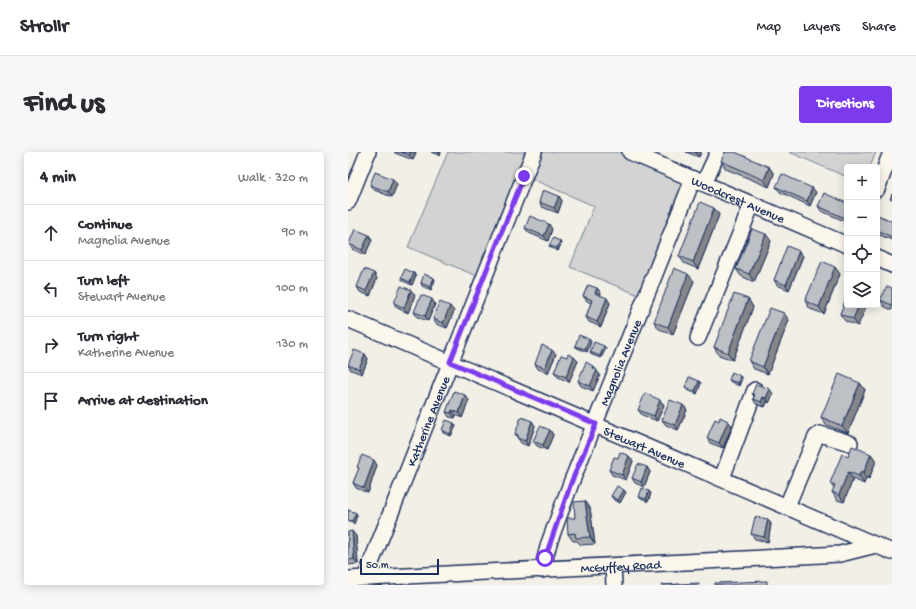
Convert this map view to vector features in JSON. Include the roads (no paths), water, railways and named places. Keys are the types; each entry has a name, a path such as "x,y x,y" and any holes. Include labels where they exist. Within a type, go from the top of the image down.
{"street":[{"path":"348,202 368,152"},
{"name":"Katherine Avenue","path":"365,578 534,152"},
{"name":"Magnolia Avenue","path":"542,570 549,543 571,483 698,181 718,152"},
{"name":"Woodcrest Avenue","path":"640,154 698,181 844,244"},
{"path":"880,181 890,155"},
{"path":"698,338 752,204"},
{"path":"880,259 892,265"},
{"name":"Stewart Avenue","path":"348,319 876,545"},
{"path":"722,478 755,390"},
{"path":"787,506 816,438 820,434 850,443"},
{"path":"876,545 892,552"},
{"name":"McGuffey Road","path":"348,579 454,580 542,570 840,554 876,545"},
{"path":"613,566 614,585"}]}
